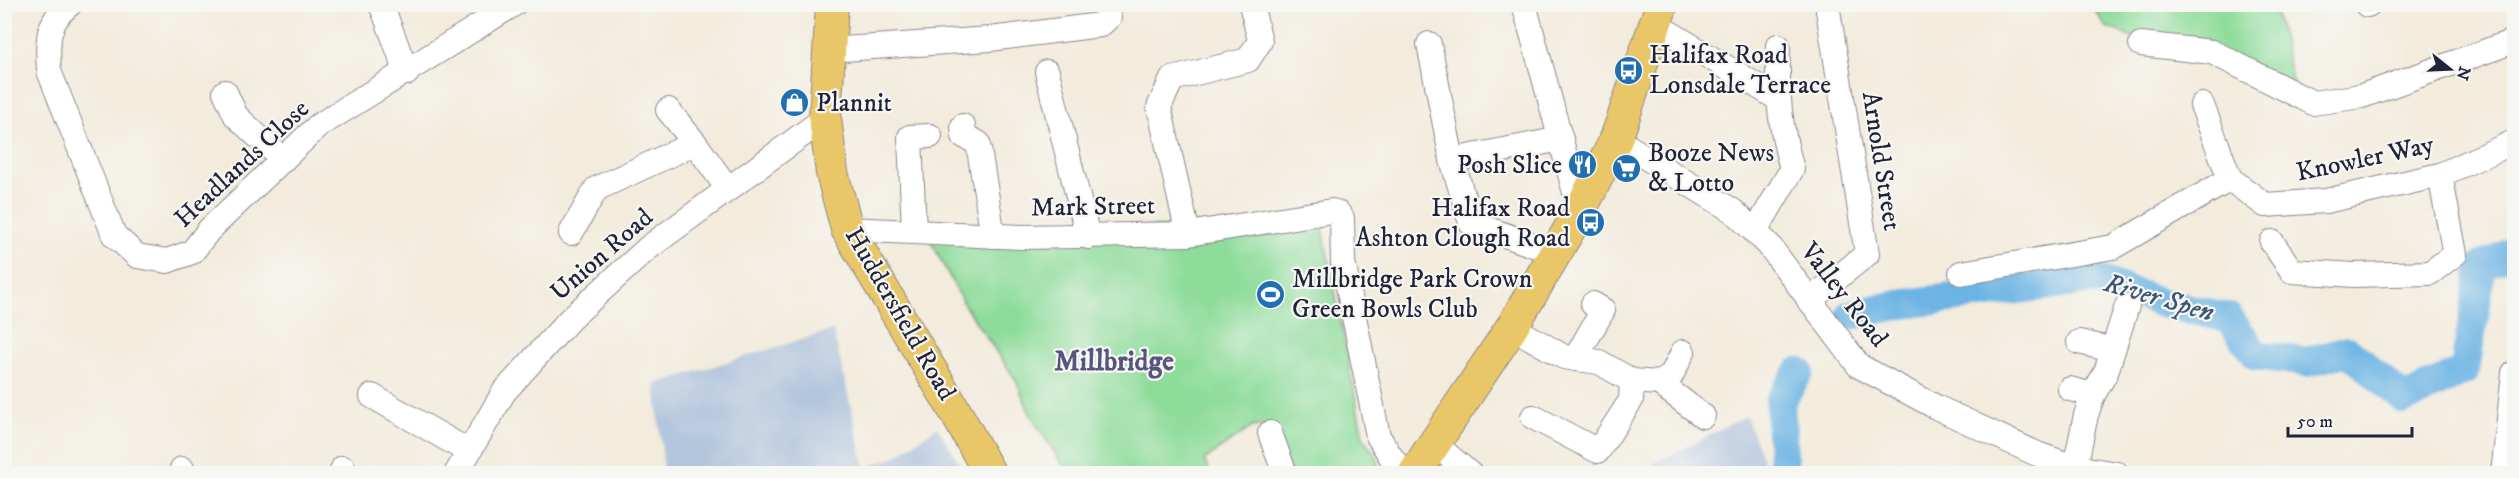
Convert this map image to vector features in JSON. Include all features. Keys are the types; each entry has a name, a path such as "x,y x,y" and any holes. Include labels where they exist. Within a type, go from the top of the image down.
{"main road":[{"name":"Huddersfield Road","path":"832,4 825,118 832,173 847,229 956,411 990,474"},
{"path":"1414,474 1512,327 1580,211 1616,139 1658,16"}],"street":[{"name":"Headlands Close","path":"70,4 58,13 46,42 49,71 114,235 137,256 167,261 192,252 209,230 318,126 407,73 514,4"},
{"path":"381,4 407,73"},
{"path":"829,50 990,39 1100,25 1109,16 1106,4"},
{"path":"1188,234 1159,107 1172,79 1248,60 1260,41 1251,4"},
{"path":"1524,4 1580,211"},
{"name":"Arnold Street","path":"1809,301 1867,254 1827,4"},
{"path":"1658,16 1670,33 1777,98"},
{"path":"2141,44 2212,52 2313,103 2362,96 2514,41"},
{"path":"1429,44 1452,160 1471,223 1556,253"},
{"path":"1755,232 1792,169 1777,98 1778,46"},
{"path":"1047,72 1088,237"},
{"path":"225,92 236,116 283,160"},
{"path":"1961,273 2113,247 2230,179 2202,105"},
{"path":"668,110 728,189"},
{"name":"Union Road","path":"456,474 504,392 570,320 648,248 825,118"},
{"path":"963,126 964,136 978,143 993,236"},
{"path":"914,232 910,137 930,136"},
{"path":"1452,160 1561,139"},
{"name":"Valley Road","path":"1616,139 1733,211 1768,244 1859,366 1947,412 2037,454 2075,467 2117,474"},
{"name":"Knowler Way","path":"2230,179 2265,205 2326,201 2440,175 2514,141"},
{"path":"571,232 596,189 695,143"},
{"path":"2272,242 2292,271 2354,275 2430,273 2455,254 2440,175"},
{"name":"Mark Street","path":"847,229 993,236 1088,237 1188,234 1332,212 1338,213 1342,218 1343,262 1378,436 1393,460 1407,474"},
{"path":"1575,359 1603,310 1593,304"},
{"path":"2075,467 2086,415 2106,372 2127,306"},
{"path":"1512,327 1564,357 1599,362 1632,381 1659,383 1702,416"},
{"path":"2079,342 2113,350"},
{"path":"1659,383 1671,376 1683,352"},
{"path":"2503,474 2514,373"},
{"path":"1533,417 1600,458 1631,400 1632,381"},
{"path":"2070,389 2094,395"},
{"path":"372,396 468,452"},
{"path":"1270,433 1284,473"},
{"path":"1435,444 1470,474"}],"shaded area":[{"path":"833,330 865,467 893,458 937,427 966,473 664,473 655,384"},
{"path":"1746,416 1768,473 1637,473"}],"green space":[{"path":"2091,5 2274,5 2293,83 2141,40 2106,27"},
{"path":"1319,220 1323,229 1363,437 1378,459 1378,473 1290,473 1264,425 1252,427 1204,460 1210,473 1068,473 1031,416 1016,380 965,306 929,237"}],"waterway":[{"name":"River Spen","path":"1851,315 1897,305 2096,279 2162,303 2229,318 2256,355 2306,362 2348,351 2404,399 2465,370 2482,266 2514,252"},
{"name":"River Spen","path":"1784,474 1780,401 1799,372"}],"place":[{"name":"Halifax Road Lonsdale Terrace","path":"1628,70"},
{"name":"Plannit","path":"795,103"},
{"name":"Posh Slice","path":"1583,165"},
{"name":"Booze News & Lotto","path":"1627,168"},
{"name":"Halifax Road Ashton Clough Road","path":"1591,223"},
{"name":"Millbridge Park Crown Green Bowls Club","path":"1271,294"}],"district":[{"name":"Millbridge","path":"1114,361"}]}
